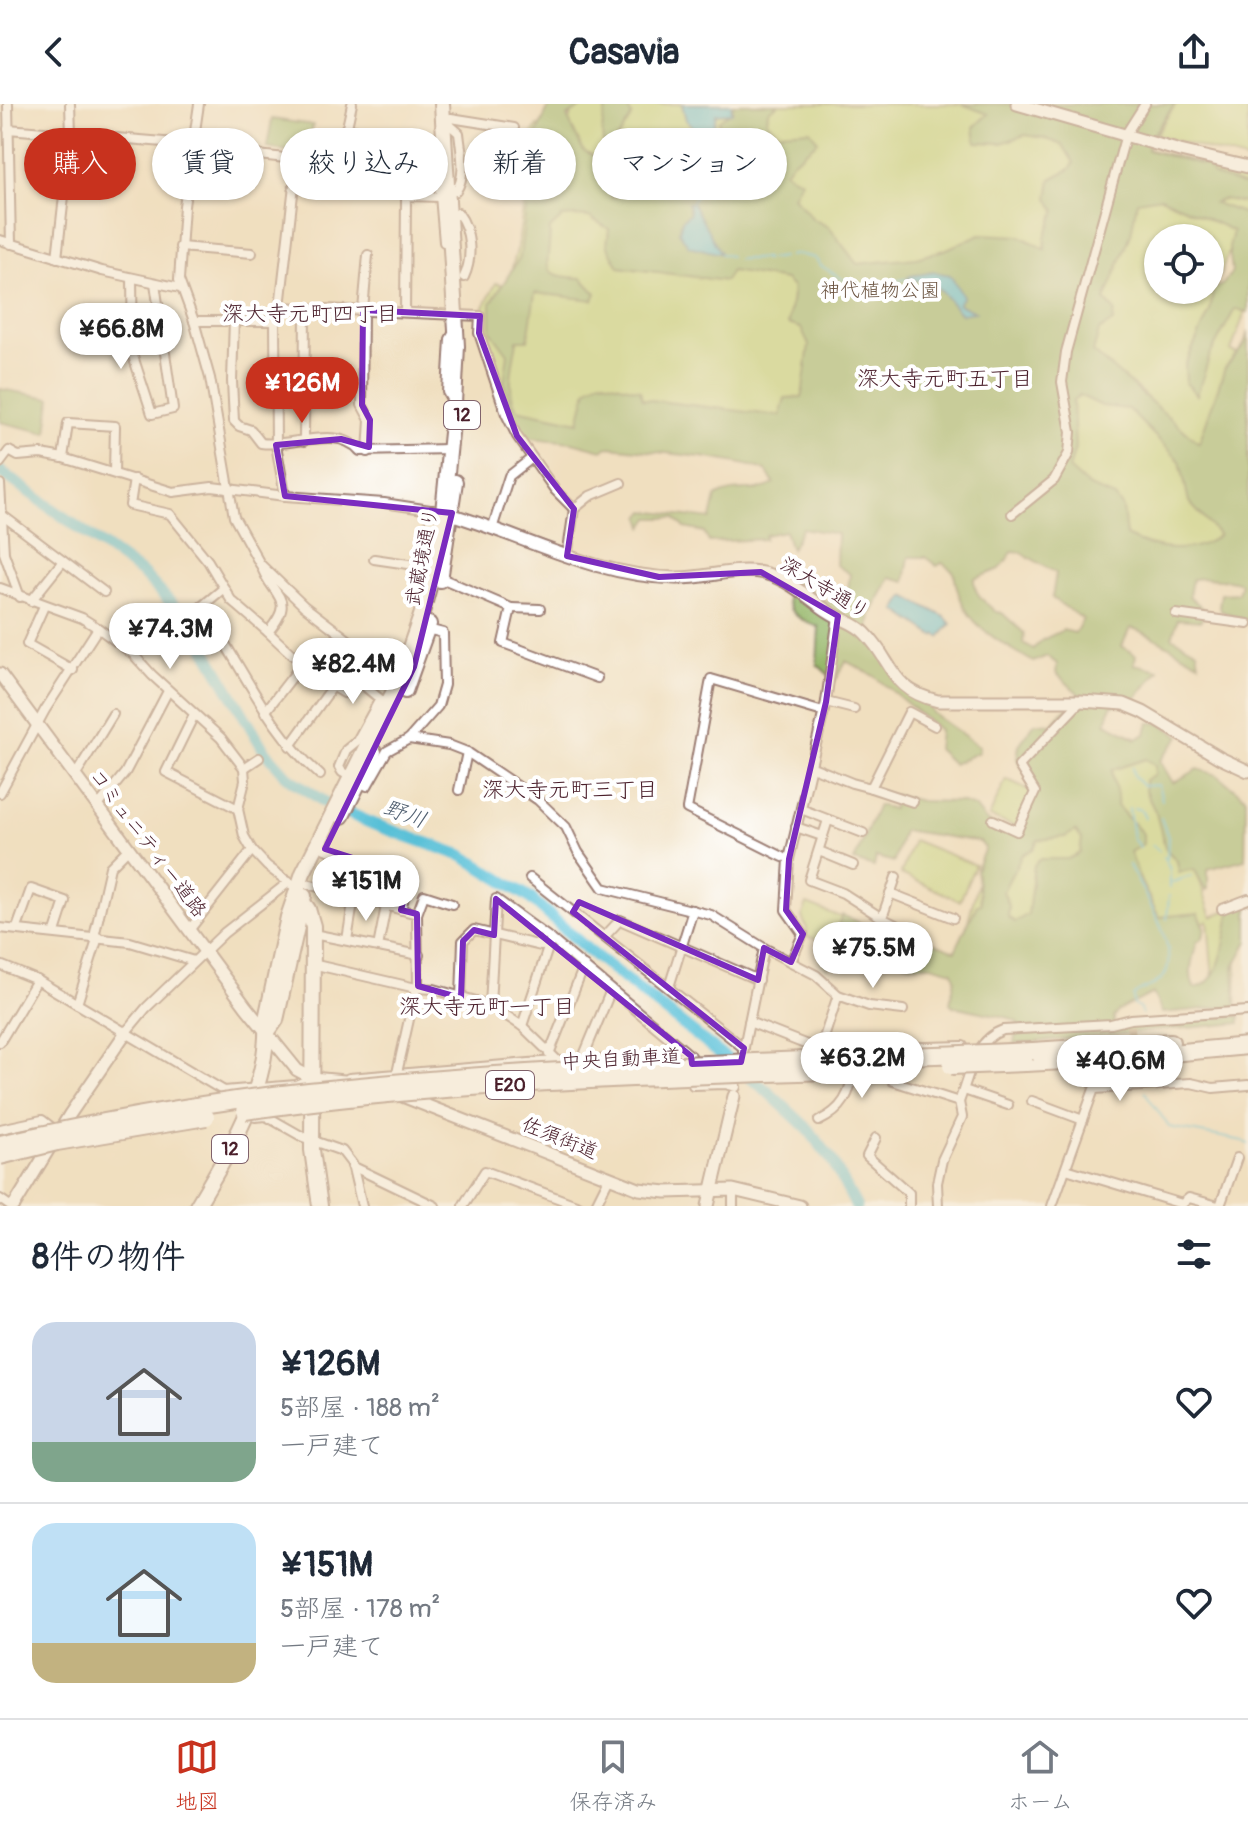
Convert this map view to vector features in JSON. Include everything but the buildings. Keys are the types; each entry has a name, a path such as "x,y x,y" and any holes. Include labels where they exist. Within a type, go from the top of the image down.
{"highway":[{"name":"中央自動車道","path":"0,1156 57,1142 172,1122 349,1099 591,1080 1029,1057 1243,1041"},
{"name":"中央自動車道","path":"0,1144 121,1118 309,1085 582,1069 1029,1057"},
{"path":"0,1131 309,1085"}],"main road":[{"name":"武蔵境通り","path":"424,622 465,374 460,321 458,213 449,111"},
{"name":"武蔵境通り","path":"448,183 459,280"},
{"name":"武蔵境通り","path":"197,1206 247,1118 267,1034 276,1020 300,889 404,679 432,597 436,598 441,578 442,512 460,321"},
{"name":"武蔵境通り","path":"300,889 325,849 336,818"},
{"path":"300,889 310,913 313,934 309,1085 320,1206"}],"street":[{"path":"8,104 11,244"},
{"path":"70,104 71,128"},
{"path":"195,128 199,104"},
{"path":"345,128 352,104"},
{"path":"1017,104 1248,167"},
{"path":"1012,514 1054,480 1069,453 1071,432 1063,393 1063,365 1126,134 1145,104"},
{"path":"449,111 514,128"},
{"path":"8,129 24,130"},
{"path":"57,258 64,200"},
{"path":"186,200 180,247 180,288 194,321 216,407 234,517 244,531 264,575 282,599 282,613 268,632"},
{"path":"285,496 276,445 275,321 277,308 280,307 292,200"},
{"path":"405,312 406,200"},
{"path":"440,200 447,276 459,280"},
{"path":"0,240 57,258 180,288"},
{"path":"180,247 252,253"},
{"path":"368,255 363,310 362,405 370,420 368,452"},
{"path":"132,278 133,356 152,414 173,409 155,283"},
{"path":"280,307 405,312 460,321 480,316 479,333 506,414 532,458 555,490 574,509"},
{"path":"304,441 305,308"},
{"path":"234,320 234,421 251,430 261,443 276,445 341,439 354,444 360,451 368,452 449,449"},
{"path":"194,321 275,321"},
{"path":"63,458 68,423 115,426 114,472"},
{"path":"0,444 18,456 41,454 63,458 173,492 212,487 228,491 384,503 442,512 422,566 374,559"},
{"path":"0,463 8,451"},
{"path":"492,529 509,476 532,458"},
{"path":"134,479 130,505 170,514 208,561 231,600 333,686 344,693 357,680 380,699 357,741 346,750 339,768 367,786 387,751 409,739 438,706 444,685 443,633 424,622"},
{"path":"567,557 574,509 590,496 621,483"},
{"path":"0,484 5,561 20,597"},
{"path":"2,510 104,592"},
{"name":"深大寺通り","path":"442,512 567,557 659,577 693,578 747,570 761,572 784,581 854,624 864,632 893,675 907,688 926,698 938,701 1081,701 1135,707 1220,758 1248,771"},
{"path":"31,601 63,561"},
{"path":"260,564 304,606 355,645 376,667 404,679"},
{"path":"441,578 511,608 540,609"},
{"path":"0,588 82,618 98,628 133,654 168,691 221,738 244,768 245,781 238,809 240,825 252,850 267,866 300,889 354,897 417,914"},
{"path":"224,588 201,607 224,640 265,712 290,746 320,775"},
{"path":"44,606 27,644 73,670"},
{"path":"511,608 503,643 597,678"},
{"path":"1176,614 1248,624"},
{"path":"791,962 803,937 786,910 789,859 826,702 838,616"},
{"path":"0,793 98,628"},
{"path":"265,712 303,663"},
{"name":"コミュニティー道路","path":"0,674 267,1034 309,1085"},
{"path":"783,857 687,809 711,679 823,712"},
{"path":"290,746 333,686"},
{"path":"98,806 125,773 168,691"},
{"path":"993,820 1017,831 1035,792 1019,766 1081,701"},
{"path":"826,702 854,709"},
{"path":"871,788 909,712 935,726"},
{"path":"75,776 113,714"},
{"path":"194,715 166,772 238,809"},
{"path":"409,739 449,745 467,752 552,811 566,827 578,852 603,888 693,910 727,922 764,948 816,975 838,995 869,1006 903,1010"},
{"path":"459,790 467,752"},
{"path":"244,768 259,758"},
{"path":"810,766 913,802"},
{"path":"801,809 863,833"},
{"path":"828,820 809,880 843,893 900,927"},
{"path":"796,827 822,836"},
{"path":"77,1004 96,937 110,867 129,848"},
{"path":"325,849 409,876 401,910"},
{"path":"190,929 252,850"},
{"path":"819,851 853,865"},
{"path":"882,918 896,877"},
{"path":"530,878 669,987 743,1052"},
{"path":"17,928 31,889 65,901 55,932"},
{"path":"0,1199 12,1206 126,1032 146,1008 224,933 300,889"},
{"path":"890,893 953,918"},
{"path":"397,1073 417,987 417,914 424,895 452,904"},
{"path":"347,940 354,897"},
{"path":"490,1005 496,899 584,966 691,1056 693,1085 725,1084 736,1087"},
{"path":"1222,909 1248,899"},
{"path":"378,947 386,906"},
{"path":"669,987 693,910"},
{"path":"605,936 620,920 758,980"},
{"path":"0,928 130,942 194,961"},
{"path":"461,998 463,941 474,930 541,946 550,942"},
{"path":"313,934 419,955"},
{"path":"522,1026 550,942"},
{"path":"708,1206 764,948"},
{"path":"312,964 490,1005 522,1026 559,1062"},
{"path":"0,965 37,980 224,1091 309,1085"},
{"path":"549,1054 584,966"},
{"path":"0,1042 37,980"},
{"path":"582,1060 611,990"},
{"path":"820,1050 838,995"},
{"path":"938,1206 939,1173 962,1117 959,1102 980,1045 995,1033 1248,1011"},
{"path":"749,1022 820,1050 980,1045"},
{"path":"892,1047 893,1081 959,1102"},
{"path":"819,1121 836,1113 851,1087 853,1049"},
{"path":"337,1079 582,1060 691,1056"},
{"name":"佐須街道","path":"309,1085 337,1079 358,1082 419,1102 639,1189 666,1192 733,1190 800,1206"},
{"path":"1052,1206 1094,1089 1136,1083 1191,1083 1213,1088 1248,1085"},
{"path":"964,1090 1008,1105"},
{"path":"1032,1101 1083,1120"},
{"path":"247,1118 266,1116 312,1141 342,1151 352,1166 362,1206"},
{"path":"0,1131 42,1120 59,1132"},
{"path":"876,1138 867,1156 909,1193 909,1206"},
{"path":"1066,1169 1181,1205 1189,1198 1219,1206 1237,1158"},
{"path":"352,1166 435,1206"},
{"path":"463,1206 485,1171 579,1206"},
{"path":"595,1206 609,1178"},
{"path":"733,1190 733,1206"}],"highlighted area":[{"path":"363,310 480,316 479,333 517,436 574,509 567,556 659,577 761,572 838,616 826,702 789,859 786,910 803,934 791,962 764,948 758,980 579,902 573,912 744,1048 741,1062 692,1064 691,1056 496,899 494,935 474,930 463,941 461,998 418,986 417,914 401,910 409,876 325,849 414,667 452,513 285,496 276,445 341,439 369,447 370,420 362,405"}],"green space":[{"path":"550,104 587,104 567,117 572,128 539,128"},
{"name":"神代植物公園","path":"579,104 993,104 1123,140 1065,349 1248,510 1176,572 1022,476 518,432 504,394 482,311 496,283 507,286 518,246 524,200 576,200 576,128 536,128 566,123"},
{"path":"608,104 625,104 632,116 624,128 602,128"},
{"path":"732,104 779,104 768,111 767,122 774,128 719,128 719,120 733,111"},
{"path":"962,104 1175,104 1152,136 1147,150 1207,166 1213,175 1248,187 1248,204 1224,199 1214,203 1248,215 1248,312 1235,309 1210,355 1197,395 1186,383 1185,365 1211,304 1224,304 1224,283 1232,272 1229,248 1233,231 1224,224 1161,197 1137,201 1131,234 1105,300 1115,311 1113,322 1099,331 1093,352 1199,443 1225,368 1244,345 1248,331 1248,621 1221,611 1219,606 1221,594 1238,593 1241,583 1192,579 1189,596 1205,610 1201,621 1178,619 1172,637 1197,651 1199,663 1154,637 1130,628 1122,646 1136,655 1134,664 1159,670 1132,703 1111,706 1106,723 1137,739 1146,733 1149,723 1159,723 1180,736 1160,761 1173,783 1198,769 1217,775 1246,798 1245,859 1208,869 1206,890 1194,869 1179,872 1177,861 1165,848 1156,813 1145,791 1145,780 1155,774 1155,765 1146,759 1112,770 1117,806 1143,834 1143,844 1130,852 1159,917 1198,913 1205,927 1191,965 1194,988 1204,985 1218,967 1231,907 1248,903 1248,941 1234,967 1236,1006 1162,1013 1153,993 1118,1011 1114,1016 1114,1026 1240,1016 1240,1023 1014,1044 1018,1022 950,1003 955,978 953,971 878,955 857,957 838,951 834,953 828,968 821,962 842,915 882,932 882,938 893,939 907,932 955,951 977,905 981,904 976,870 985,848 980,842 903,830 894,862 876,857 874,867 854,861 878,805 893,809 895,795 921,801 960,802 975,807 987,822 1019,834 1037,789 1017,759 1019,745 1035,723 1052,724 1079,694 1056,673 1057,664 1047,656 1033,662 980,627 963,604 954,572 942,563 937,566 925,557 909,557 905,581 890,577 871,614 869,627 903,681 927,695 932,713 979,746 979,752 953,764 937,749 939,730 874,676 846,661 835,681 817,664 819,627 801,619 790,609 787,586 789,575 827,602 846,604 850,574 836,565 837,534 802,528 791,549 785,531 765,535 765,539 709,542 704,532 685,528 675,518 650,518 644,527 641,517 646,511 711,519 716,497 723,493 774,484 766,470 708,458 609,447 602,450 572,442 520,437 504,382 508,354 491,331 491,303 520,257 527,200 576,200 576,136 583,150 592,155 592,200 787,200 787,173 801,181 793,196 813,219 829,227 857,264 916,258 947,249 980,234 1020,236 1045,249 1045,237 1056,211 1048,198 1051,179 1070,169 1074,163 1063,145 1044,138 1025,135 1002,143 976,142 974,127 988,114","holes":["563,217 589,217 609,229 607,245 619,267 725,281 731,271 785,280 793,288 788,324 801,328 809,345 802,397 785,398 780,416 642,399 640,390 601,380 587,389 579,422 517,409 511,384 517,340 528,340 535,293 593,300 596,293 582,278 557,275 548,267 550,229","1079,395 1102,406 1128,409 1180,461 1189,502 1219,535 1197,546 1173,549 1149,545 1126,536 1123,508 1115,497 1089,487 1069,469 1075,448 1073,401","1013,551 1056,573 1052,598 1083,619 1075,633 1063,630 1042,640 1033,649 1023,643 1024,633 981,598 974,579 1000,569","1075,831 1082,839 1080,853 1068,859 1040,859 1034,865 1028,914 1015,922 1008,917 1009,906 1003,891 1022,855 1033,849 1038,840 1065,837"]},
{"path":"1176,104 1248,104 1248,161 1155,135"},
{"path":"272,119 313,125 312,128 280,128 280,150 267,148"},
{"path":"810,130 818,141 787,169 787,131"},
{"path":"1140,147 1248,175 1248,251 1232,244 1224,264 1224,224 1144,224 1144,304 1224,304 1224,292 1248,304 1231,351 1248,359 1248,499 1138,389 1075,344"},
{"path":"0,389 51,398 47,433 0,422"},
{"path":"1105,725 1154,744 1212,917 1248,901 1237,957 1236,1011 1226,1011 1214,990 1208,921 1163,934 963,939 984,861 1019,834"},
{"path":"1006,779 1032,791 1017,827 989,817"},
{"path":"913,840 975,865 960,901 901,874"},
{"path":"807,904 846,919 844,928 826,941 806,937 807,929 802,917"}],"water":[{"path":"682,104 731,104 732,113 716,114 713,128 694,128 686,120"},
{"path":"692,202 721,254 689,246 679,232 682,220 690,213 688,203"},
{"path":"934,272 950,275 963,296 958,304 975,312 961,314 934,286 906,279"},
{"path":"905,596 945,617 951,624 940,637 896,610"}],"waterway":[{"path":"721,254 730,256"},
{"path":"789,256 797,254 815,258 820,265 858,289 906,279"},
{"path":"770,259 782,257"},
{"path":"738,259 766,259"},
{"name":"野川","path":"0,471 144,575 190,623 264,750 288,777 326,803 373,824 463,856 529,897 588,950 766,1090 808,1129 831,1159 856,1206"},
{"path":"1132,768 1134,777 1143,786 1158,785 1162,800"},
{"path":"1129,808 1133,839 1140,847"},
{"path":"1134,808 1141,810 1145,818"},
{"path":"1161,818 1168,837 1167,859"},
{"path":"1152,845 1159,851"},
{"path":"1164,857 1170,870 1170,888"},
{"path":"1129,865 1158,920 1168,951 1164,976 1133,996 1134,1005 1142,1014"},
{"path":"1170,883 1191,876"},
{"path":"1167,919 1169,896"},
{"path":"1145,1092 1169,1127 1248,1144"}],"tunnel":[{"path":"1131,1026 1135,1079"}],"district":[{"name":"深大寺元町四丁目","path":"310,314"},
{"name":"深大寺元町五丁目","path":"945,379"},
{"name":"深大寺元町三丁目","path":"570,790"},
{"name":"深大寺元町一丁目","path":"487,1007"}]}
